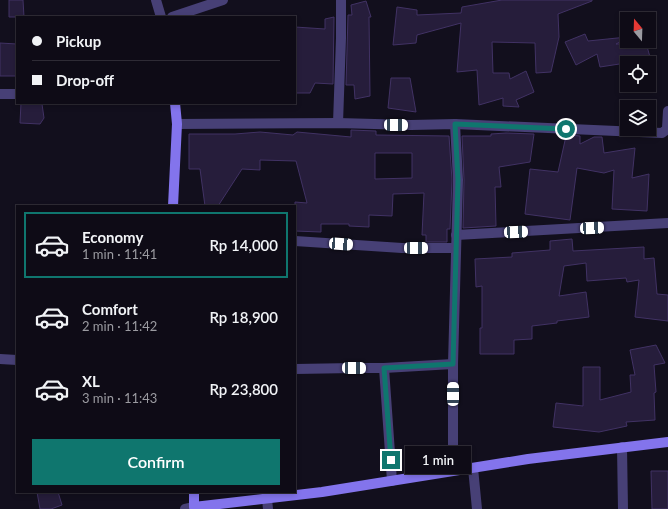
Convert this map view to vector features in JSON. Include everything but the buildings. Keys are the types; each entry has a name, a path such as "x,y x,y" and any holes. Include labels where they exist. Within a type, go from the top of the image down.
{"street":[{"path":"156,0 162,16"},
{"path":"175,16 223,0"},
{"path":"338,124 341,0"},
{"path":"0,94 16,94"},
{"path":"173,205 177,124 176,104"},
{"path":"177,124 455,124 662,133 667,128 668,111"},
{"path":"454,470 453,364 458,180 455,124"},
{"path":"456,236 668,223"},
{"path":"296,241 402,248 456,248"},
{"path":"0,359 16,360"},
{"path":"296,369 384,368 453,364"},
{"path":"384,368 392,481"},
{"path":"194,493 189,508 267,504 322,492 454,470 528,459 668,442"},
{"path":"622,447 623,509"},
{"path":"473,468 477,509"}],"route":[{"path":"391,460 384,368 453,364 458,180 455,124 566,129"}]}
